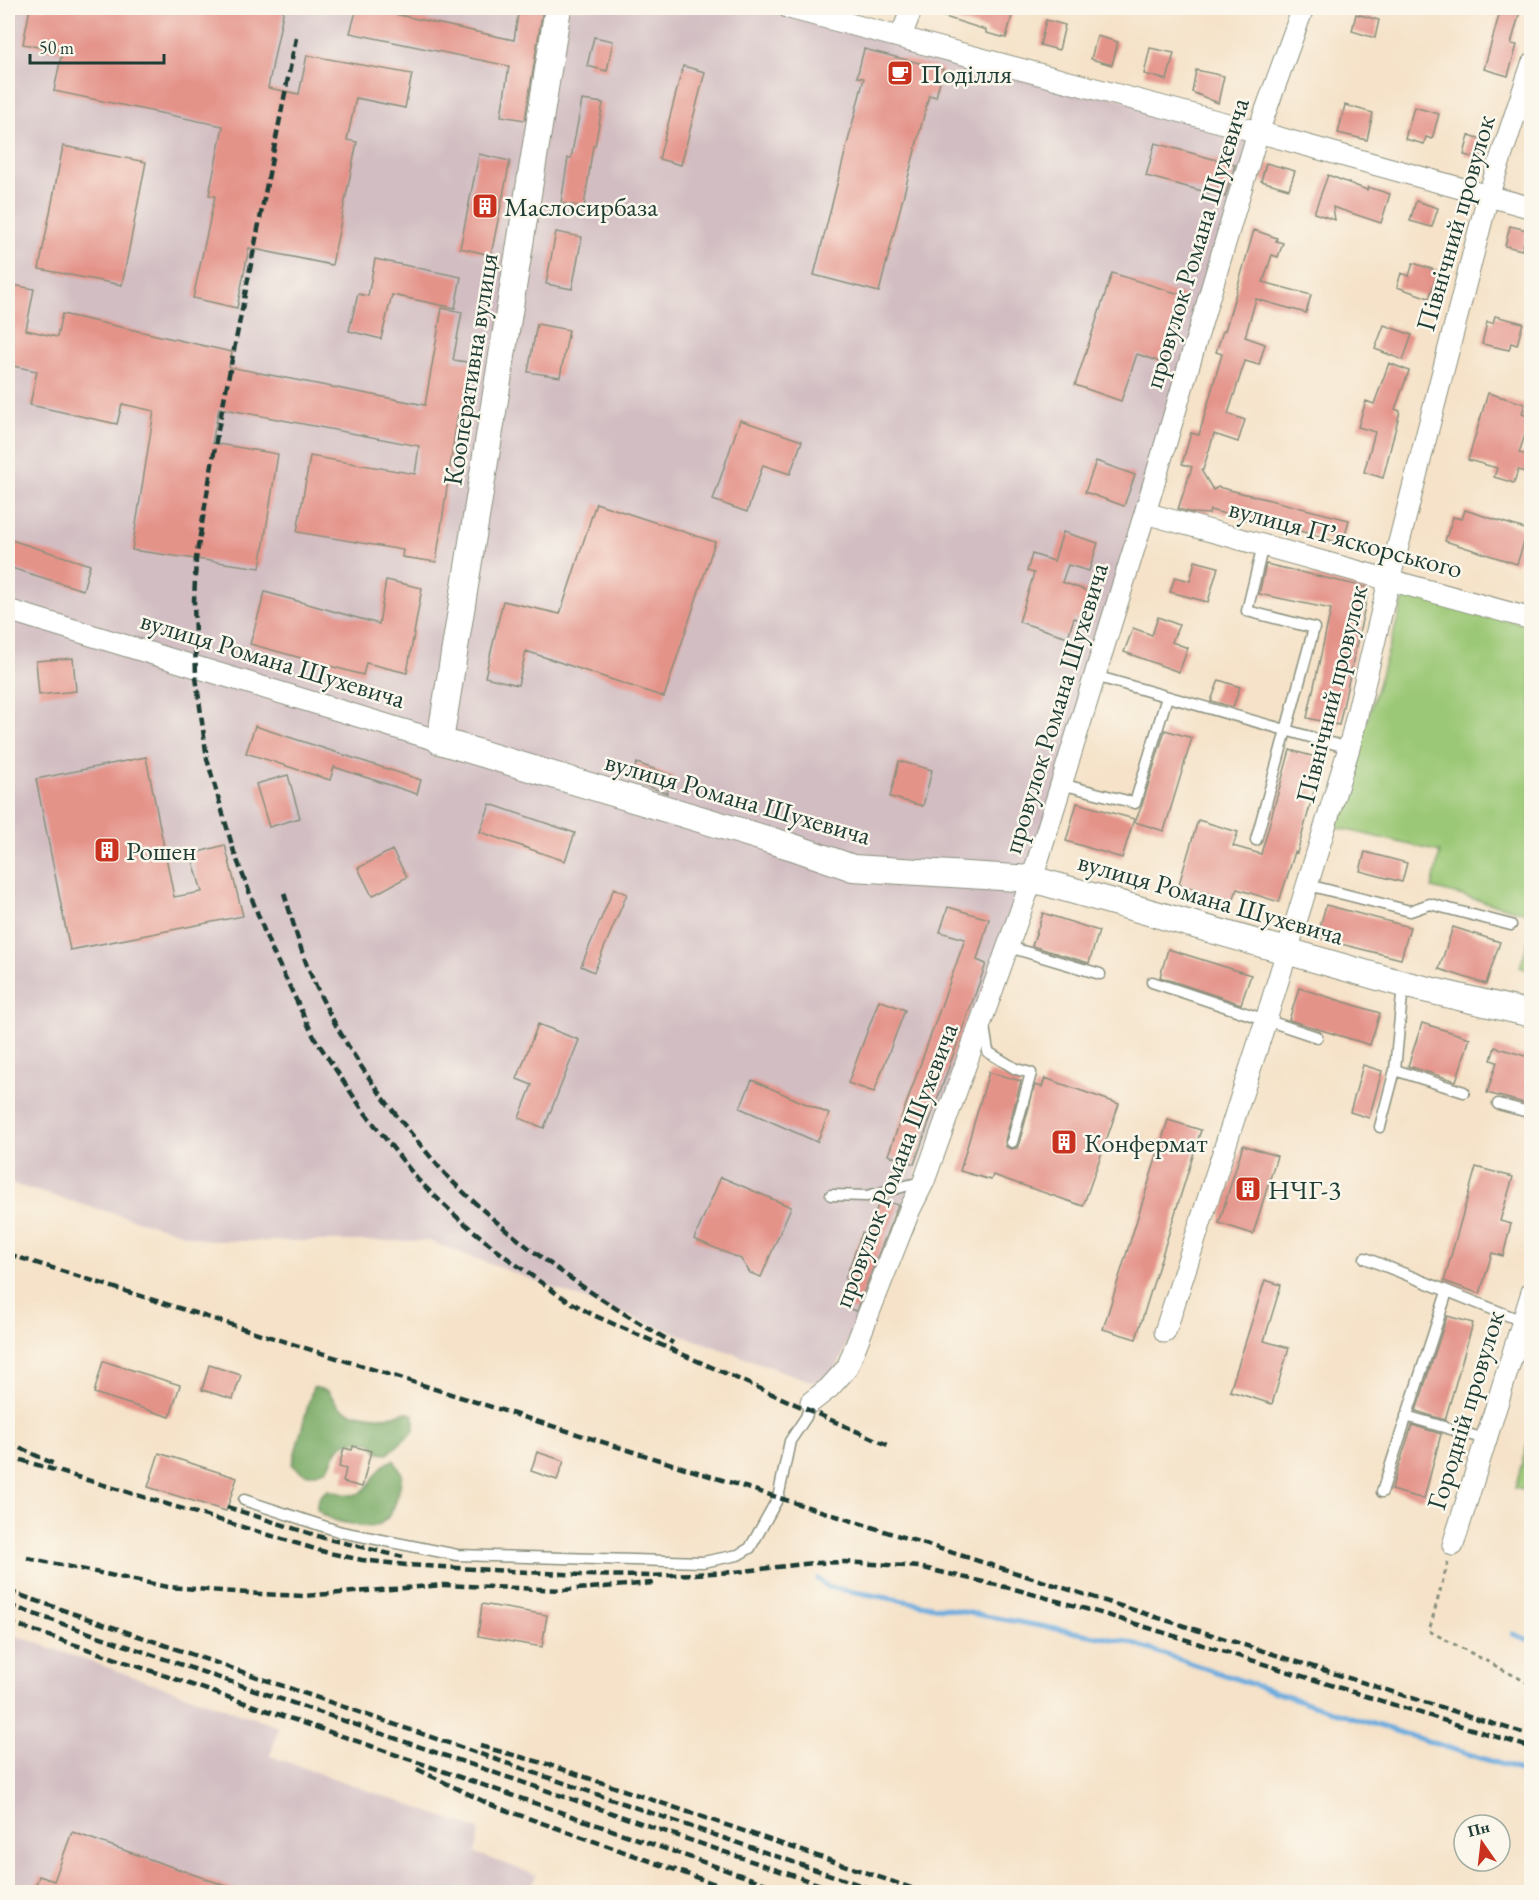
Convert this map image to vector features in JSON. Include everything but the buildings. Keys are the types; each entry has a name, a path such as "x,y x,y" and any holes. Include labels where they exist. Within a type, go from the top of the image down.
{"street":[{"name":"Кооперативна вулиця","path":"440,741 558,8"},
{"path":"789,8 1258,132 1532,208"},
{"path":"901,36 912,8"},
{"name":"провулок Романа Шухевича","path":"811,1401 829,1388 847,1368 910,1209 924,1181 1008,947 1032,879 1095,676 1258,132 1303,8"},
{"name":"Північний провулок","path":"1165,1332 1266,1020 1349,748 1389,581 1488,196 1532,64"},
{"name":"вулиця Пʼяскорського","path":"1144,513 1532,619"},
{"name":"вулиця Романа Шухевича","path":"8,610 793,847 853,868 1032,879 1403,984 1532,1014"},
{"name":"Городній провулок","path":"1453,1545 1532,1292"}],"lane":[{"path":"1256,840 1314,628 1247,611 1263,545"},
{"path":"1095,676 1349,748"},
{"path":"1061,784 1135,803 1167,697"},
{"path":"1308,885 1410,911 1430,904 1511,925"},
{"path":"1008,947 1100,974"},
{"path":"1152,981 1317,1037"},
{"path":"1380,1126 1395,1070 1403,984"},
{"path":"982,1017 988,1052 1016,1069 1031,1073 1012,1142"},
{"path":"1395,1070 1464,1092"},
{"path":"1498,1104 1532,1113"},
{"path":"831,1195 867,1196 924,1181"},
{"path":"1365,1258 1522,1321"},
{"path":"1382,1492 1447,1292"},
{"path":"244,1500 341,1532 458,1555 703,1562 738,1555 750,1548 778,1498 790,1441 806,1417 811,1401"},
{"path":"1406,1416 1485,1439"}],"path":[{"path":"1453,1545 1429,1631 1532,1684"}],"shaded area":[{"path":"8,8 779,8 1257,135 1009,947 829,1388 429,1241 209,1241 8,1183"},
{"path":"8,1633 279,1727 270,1756 480,1830 475,1853 536,1875 530,1892 8,1892"}],"green space":[{"path":"1406,592 1531,626 1531,914 1432,888 1440,852 1335,827"},
{"path":"1531,932 1531,971 1520,967"},
{"path":"313,1387 328,1391 339,1407 352,1413 385,1417 407,1412 414,1415 414,1431 388,1454 379,1453 371,1442 347,1443 339,1448 328,1469 313,1474 301,1472 292,1464"},
{"path":"1531,1431 1532,1492 1515,1488"},
{"path":"394,1460 402,1474 400,1488 391,1512 382,1523 366,1527 341,1522 328,1518 317,1509 319,1498 328,1490 350,1495 360,1493 382,1467"}],"waterway":[{"path":"818,1579 828,1587 1128,1642 1325,1709 1532,1774"},
{"path":"1513,1634 1532,1641"}],"railway":[{"path":"296,38 217,435 196,559 194,601 196,677 207,759 234,852 270,946 314,1037 362,1109 418,1180 460,1220 503,1255 557,1294 591,1314 890,1446"},
{"path":"284,893 309,970 331,1016 357,1060 386,1102 442,1170 481,1209 533,1251 588,1290 673,1343"},
{"path":"8,1254 1532,1736"},
{"path":"8,1442 56,1465"},
{"path":"8,1456 325,1552 362,1560 406,1565 580,1575 651,1576 735,1572 812,1563 845,1562 919,1567 1018,1590 1104,1614 1532,1748"},
{"path":"227,1507 324,1538 403,1557"},
{"path":"27,1558 168,1587 303,1596 443,1585 564,1590 653,1583"},
{"path":"8,1591 880,1892"},
{"path":"8,1605 841,1892"},
{"path":"8,1622 789,1892"},
{"path":"480,1746 547,1764 923,1892"},
{"path":"417,1769 491,1805 738,1892"}],"place":[{"name":"Поділля","path":"900,73"},
{"name":"Маслосирбаза","path":"485,206"},
{"name":"Рошен","path":"107,850"},
{"name":"Конфермат","path":"1064,1142"},
{"name":"НЧГ-3","path":"1248,1189"}]}
